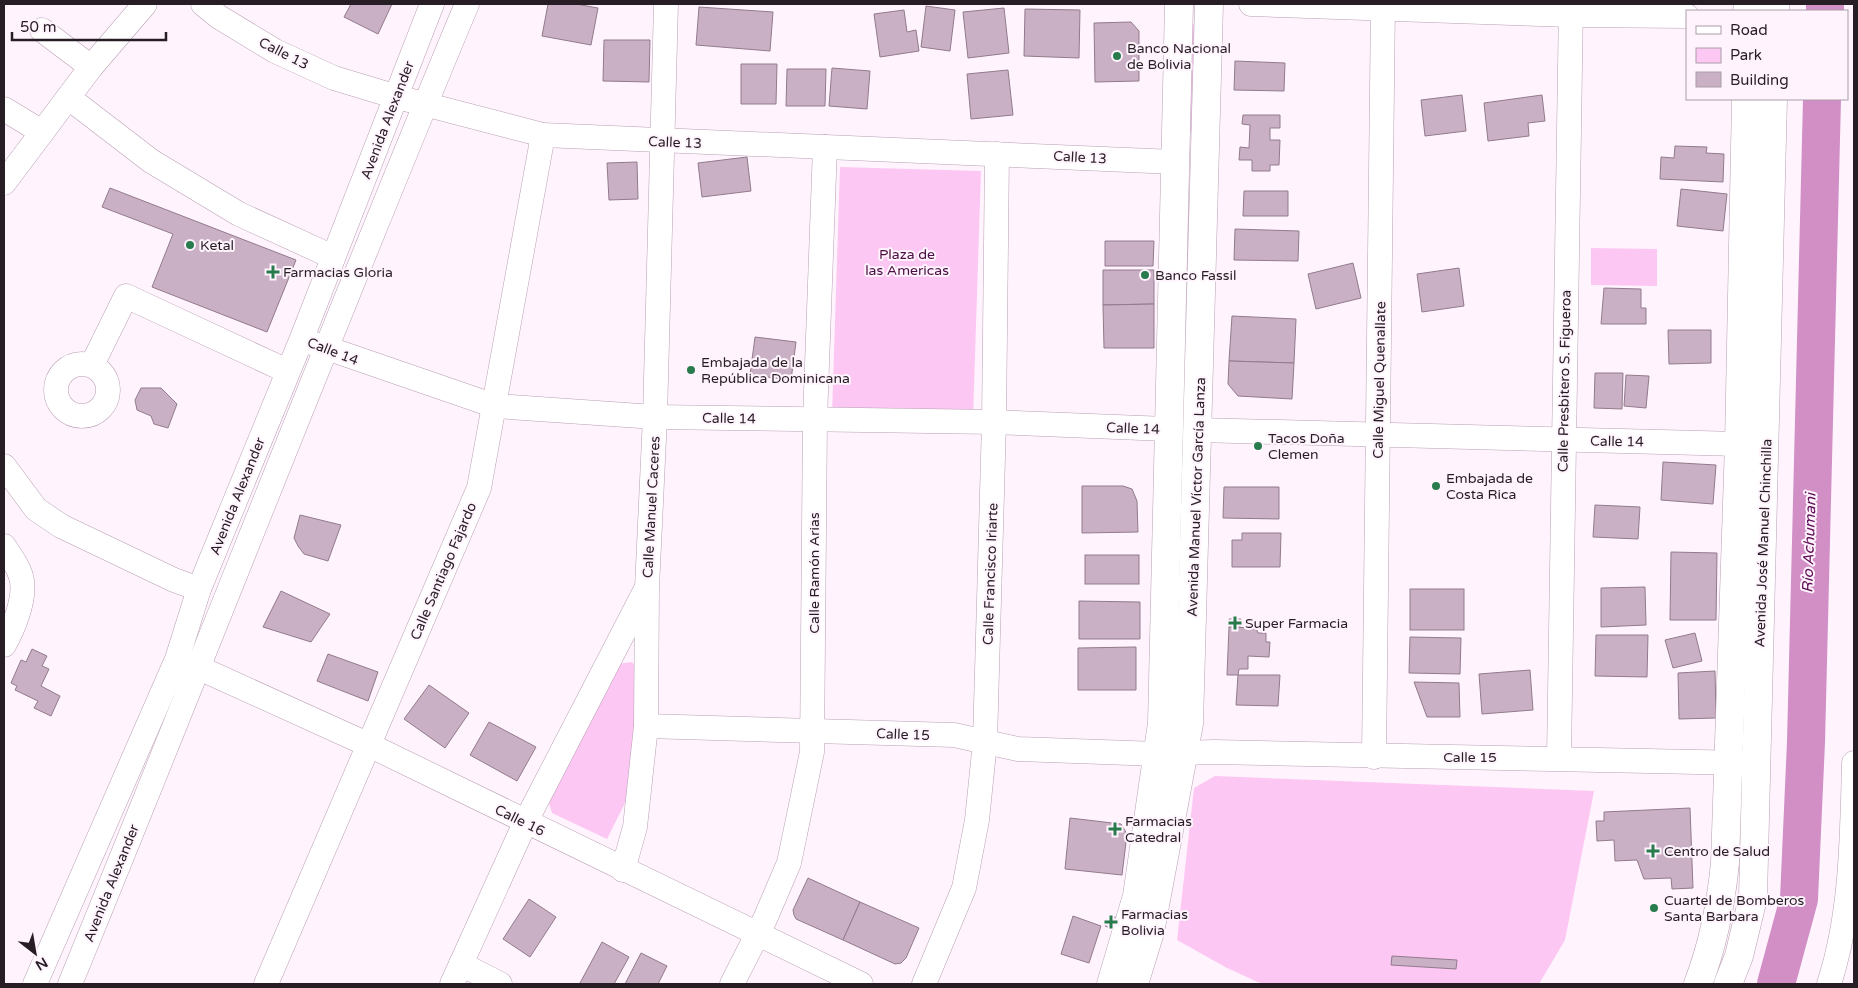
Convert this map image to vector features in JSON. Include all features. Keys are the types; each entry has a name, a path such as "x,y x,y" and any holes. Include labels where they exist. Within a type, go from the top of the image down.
{"main road":[{"name":"Avenida Manuel Víctor García Lanza","path":"1134,984 1150,932 1171,754 1162,724 1179,4"},
{"name":"Avenida Manuel Víctor García Lanza","path":"1111,984 1137,896 1171,754 1189,724 1209,4"},
{"name":"Avenida José Manuel Chinchilla","path":"1698,984 1712,940 1722,893 1739,444 1746,100"},
{"name":"Avenida José Manuel Chinchilla","path":"1728,984 1739,956 1753,898 1766,441 1773,100"},
{"path":"1175,162 1204,163"},
{"path":"1168,429 1198,430"}],"street":[{"path":"4,183 91,67 145,4"},
{"name":"Calle 13","path":"203,4 219,17 275,51 334,78 397,97 543,134 662,141 1175,162"},
{"name":"Avenida Alexander","path":"35,984 177,659 200,589 286,371 302,338 432,4"},
{"name":"Avenida Alexander","path":"70,984 200,667 325,349 467,4"},
{"name":"Calle Manuel Caceres","path":"623,870 635,827 646,726 647,588 655,417 666,4"},
{"path":"1251,4 1571,10 1686,16"},
{"name":"Calle Miguel Quenallate","path":"1374,757 1383,5"},
{"name":"Calle Presbitero S. Figueroa","path":"1559,758 1562,440 1571,10"},
{"path":"42,30 91,67"},
{"path":"69,98 159,166 239,214 333,257"},
{"path":"4,108 42,132"},
{"name":"Calle Santiago Fajardo","path":"266,984 479,488 543,134"},
{"name":"Calle Ramón Arias","path":"732,984 789,863 805,792 812,732 815,419 825,147"},
{"name":"Calle Francisco Iriarte","path":"924,984 964,888 977,820 985,742 994,422 998,154"},
{"path":"92,365 126,296 286,371"},
{"name":"Calle 14","path":"302,338 325,349 495,406 655,417 994,422 1168,429"},
{"name":"Calle 14","path":"1198,430 1739,444 1766,441"},
{"path":"4,466 36,509 61,526 174,580 200,589"},
{"path":"4,546 16,566 22,582 19,605 4,645"},
{"path":"500,984 457,974 525,823 647,588"},
{"name":"Calle 16","path":"177,659 200,667 369,746 861,984"},
{"name":"Calle 15","path":"646,726 954,736 1018,749 1171,754 1214,752 1374,757 1559,758 1757,764"},
{"path":"1829,984 1842,933 1848,884 1854,763"}],"green space":[{"path":"1194,23 1196,25 1194,133 1189,132 1192,25"},
{"name":"Plaza de las Americas","path":"840,167 981,171 973,418 832,414"},
{"path":"1186,200 1193,200 1187,402 1182,402"},
{"path":"1591,248 1657,249 1657,286 1591,285"},
{"path":"632,662 641,675 633,787 607,839 552,813 548,800 617,664"},
{"path":"1215,776 1594,791 1565,940 1539,984 1262,984 1227,968 1177,940 1194,788"}],"building":[{"path":"351,4 392,4 378,34 344,17"},
{"path":"548,4 576,4 598,8 591,45 542,36"},
{"path":"926,6 955,10 950,51 921,47"},
{"path":"699,7 773,12 770,51 696,45"},
{"path":"1004,8 1009,53 968,58 963,12"},
{"path":"1025,9 1080,10 1079,58 1024,56"},
{"path":"904,10 907,32 916,30 919,51 880,57 874,14"},
{"name":"Banco Nacional de Bolivia","path":"1131,22 1139,31 1139,81 1095,82 1094,23"},
{"path":"604,40 650,40 649,82 603,81"},
{"path":"1235,61 1285,63 1284,91 1234,90"},
{"path":"741,64 777,64 776,104 741,104"},
{"path":"832,68 870,71 867,109 829,106"},
{"path":"787,69 826,69 825,106 786,106"},
{"path":"1008,70 1013,115 971,119 967,74"},
{"path":"1462,95 1466,131 1425,136 1421,100"},
{"path":"1542,95 1545,121 1528,123 1529,136 1488,141 1484,103"},
{"path":"1243,115 1280,115 1280,128 1270,128 1270,140 1280,140 1279,165 1270,165 1270,171 1252,171 1252,160 1239,160 1240,147 1249,148 1250,125 1242,124"},
{"path":"1675,146 1707,147 1706,153 1724,154 1723,182 1660,179 1661,157 1674,158"},
{"path":"747,157 751,191 702,197 698,163"},
{"path":"637,162 638,199 609,200 607,163"},
{"path":"110,188 296,260 267,332 152,287 173,234 102,207"},
{"path":"1681,189 1727,194 1723,231 1677,226"},
{"path":"1244,191 1288,191 1288,216 1243,216"},
{"path":"1235,229 1299,231 1298,261 1234,260"},
{"path":"1105,241 1154,241 1153,266 1105,266"},
{"path":"1353,263 1361,298 1316,309 1308,274"},
{"path":"1459,268 1464,306 1422,312 1417,274"},
{"path":"1103,270 1154,270 1154,304 1103,305"},
{"path":"1604,288 1641,289 1641,308 1646,308 1646,324 1601,324"},
{"path":"1154,304 1154,348 1104,348 1103,305"},
{"path":"1232,316 1296,319 1294,363 1229,361"},
{"path":"1668,330 1711,330 1711,363 1669,364"},
{"path":"755,337 796,342 791,380 750,375"},
{"path":"1229,361 1294,363 1292,399 1238,396 1228,384"},
{"path":"1595,373 1623,373 1622,409 1594,408"},
{"path":"1626,375 1649,376 1646,408 1624,406"},
{"path":"141,388 161,388 177,404 168,428 154,424 151,416 137,410 135,400"},
{"path":"1663,462 1716,465 1713,504 1661,500"},
{"path":"1082,486 1123,486 1132,489 1137,501 1138,532 1082,533"},
{"path":"1224,487 1279,487 1279,519 1223,518"},
{"path":"1595,505 1640,507 1638,539 1593,537"},
{"path":"300,515 341,525 328,561 304,554 298,546 294,538"},
{"path":"1242,533 1281,533 1280,567 1232,567 1232,540 1242,540"},
{"path":"1671,552 1717,553 1716,620 1670,620"},
{"path":"1085,555 1139,555 1139,584 1085,584"},
{"path":"1645,587 1646,625 1601,627 1601,588"},
{"path":"1410,589 1464,589 1464,630 1410,630"},
{"path":"281,591 330,614 311,642 263,627"},
{"path":"1079,601 1140,602 1140,639 1079,639"},
{"name":"Super Farmacia","path":"1229,619 1241,619 1240,627 1229,627"},
{"path":"1229,627 1256,628 1258,633 1266,633 1266,642 1270,642 1269,657 1248,656 1248,669 1239,669 1238,675 1227,675"},
{"path":"1695,633 1702,661 1673,668 1665,640"},
{"path":"1596,635 1648,635 1647,677 1595,676"},
{"path":"1410,637 1461,638 1460,674 1409,673"},
{"path":"1136,647 1136,690 1078,690 1078,648"},
{"path":"32,649 47,656 42,666 49,669 41,686 60,696 51,716 34,708 38,701 15,690 17,686 11,683 21,660 26,662"},
{"path":"328,654 378,672 368,701 317,681"},
{"path":"1530,670 1533,710 1482,714 1479,674"},
{"path":"1715,671 1716,718 1679,719 1678,673"},
{"path":"1238,675 1280,675 1278,706 1236,705"},
{"path":"1414,682 1459,683 1460,717 1427,717"},
{"path":"429,685 469,713 445,748 404,719"},
{"path":"489,722 536,747 517,781 470,755"},
{"name":"Centro de Salud","path":"1690,808 1693,888 1672,889 1671,878 1644,879 1637,860 1615,861 1614,840 1597,841 1596,821 1604,821 1604,812"},
{"path":"1070,818 1121,824 1127,834 1122,875 1065,869"},
{"path":"808,878 860,902 843,940 796,919 793,910"},
{"path":"529,899 556,917 530,957 503,939"},
{"path":"860,902 919,928 906,958 901,963 895,964 843,940"},
{"name":"Farmacias Bolivia","path":"1110,915 1117,918 1112,929 1105,926"},
{"path":"1073,916 1101,926 1089,963 1061,954"},
{"path":"602,942 629,957 614,984 580,983"},
{"path":"641,953 667,966 658,984 625,984"},
{"path":"1392,956 1457,960 1456,969 1391,965"}],"waterway":[{"name":"Río Achumani","path":"1825,4 1825,10"},
{"name":"Río Achumani","path":"1776,984 1799,899 1806,742 1822,100"}],"place":[{"name":"Banco Nacional de Bolivia","path":"1117,56"},
{"name":"Ketal","path":"190,245"},
{"name":"Farmacias Gloria","path":"273,272"},
{"name":"Banco Fassil","path":"1145,275"},
{"name":"Embajada de la República Dominicana","path":"691,370"},
{"name":"Tacos Doña Clemen","path":"1258,446"},
{"name":"Embajada de Costa Rica","path":"1436,486"},
{"name":"Super Farmacia","path":"1235,623"},
{"name":"Farmacias Catedral","path":"1115,829"},
{"name":"Centro de Salud","path":"1653,851"},
{"name":"Cuartel de Bomberos Santa Barbara","path":"1654,908"},
{"name":"Farmacias Bolivia","path":"1111,922"}]}
